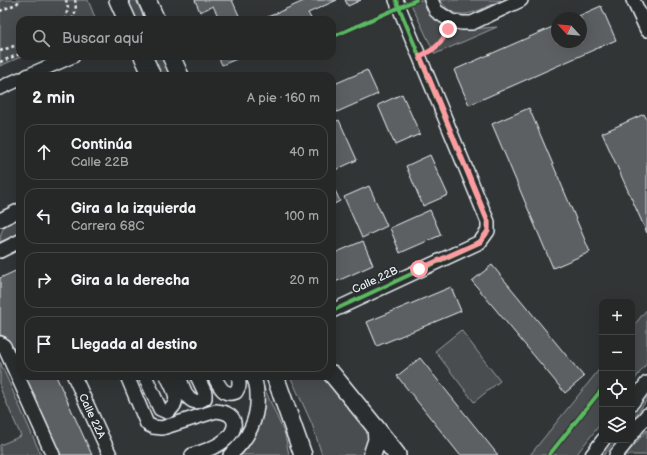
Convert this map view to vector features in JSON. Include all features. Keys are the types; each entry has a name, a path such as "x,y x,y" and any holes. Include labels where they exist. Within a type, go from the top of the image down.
{"main road":[{"path":"118,0 125,16"},
{"path":"147,0 154,16"},
{"path":"145,60 150,72"},
{"path":"173,60 178,72"},
{"path":"336,379 397,455"},
{"path":"276,380 303,455"},
{"path":"372,455 377,440 376,428"}],"street":[{"path":"396,0 420,56"},
{"path":"430,0 436,11 451,21 462,23 472,23 521,0"},
{"path":"633,0 647,30"},
{"name":"Calle 22B","path":"336,309 480,242 488,231 488,222 420,56"},
{"path":"36,72 64,60"},
{"path":"0,88 16,81"},
{"path":"1,220 16,212"},
{"path":"0,250 16,243"},
{"path":"2,345 16,375"},
{"path":"18,380 53,455"},
{"name":"Calle 22A","path":"76,380 110,455"},
{"path":"128,380 147,424 153,427 162,428 216,410 225,412 233,417 235,422 232,434 222,443 192,455"},
{"path":"147,380 160,409 167,412 174,408 176,403 176,395 169,380"},
{"path":"181,380 189,399 193,402 200,402 205,398 205,393 200,380"},
{"path":"216,380 219,387 224,392 231,394 236,392 239,386 239,380"},
{"path":"230,455 237,449 248,434 254,421 258,403 253,380"},
{"path":"635,399 647,383"},
{"path":"635,430 647,415"},
{"path":"592,455 601,443"},
{"path":"616,455 626,443"}],"path":[{"path":"0,11 16,4 21,0"},
{"path":"66,0 68,8 66,16"},
{"path":"74,16 76,4 75,0"},
{"path":"420,56 432,51 439,45 445,36 451,21"},
{"path":"0,51 16,45"},
{"path":"0,62 16,56"}],"shaded area":[{"path":"0,0 88,0 94,16 16,16 16,59 0,66"},
{"path":"125,0 136,0 143,16 132,16"},
{"path":"409,0 423,0 434,16 470,29 497,27 435,54"},
{"path":"440,0 501,0 469,14 461,14 447,8"},
{"path":"152,60 163,60 169,72 157,72"},
{"path":"16,219 16,235 0,242 3,229 11,221"},
{"path":"647,309 647,363 635,379 635,335 635,324"},
{"path":"461,330 500,381 474,402 435,351"},
{"path":"0,362 41,455 0,455 0,445 21,436 0,388"},
{"path":"599,370 599,426 576,455 530,455"},
{"path":"258,380 261,380 285,435 289,455 237,455 251,434"},
{"path":"292,380 324,380 371,436 367,455 322,455 312,424"},
{"path":"647,394 647,400 635,416 635,409"},
{"path":"647,430 647,455 626,455"},
{"path":"609,443 614,443 604,455 599,455"}],"building":[{"path":"195,0 232,0 239,16 218,16 213,6 200,12"},
{"path":"306,0 337,0 308,13 310,16 270,16"},
{"path":"345,0 361,0 348,6"},
{"path":"601,6 616,40 469,105 454,70 551,28 551,48 587,48 587,12"},
{"path":"220,60 234,60 222,65"},
{"path":"367,70 378,94 337,112 336,83"},
{"path":"402,94 420,134 395,145 378,105"},
{"path":"529,108 590,252 553,268 492,124"},
{"path":"644,114 647,120 647,233 602,133"},
{"path":"339,120 357,160 336,170 336,121"},
{"path":"430,155 448,195 423,206 406,166"},
{"path":"369,186 387,226 362,238 344,197"},
{"path":"336,192 340,201 336,203"},
{"path":"430,210 441,235 400,253 390,228"},
{"path":"363,241 373,265 336,282 336,252"},
{"path":"492,265 584,377 565,393 472,281"},
{"path":"16,271 16,358 6,337 0,335 0,278"},
{"path":"451,287 461,311 377,346 367,322"},
{"path":"420,358 498,455 460,455 397,376"},
{"path":"26,380 58,380 92,455 60,455"}],"cycle path":[{"path":"336,309 480,242 488,231 488,222 396,0"},
{"path":"336,35 416,0"},
{"path":"549,455 599,393"}],"route":[{"path":"419,269 480,242 488,231 489,226 420,56 432,51 439,45 448,29"}]}
